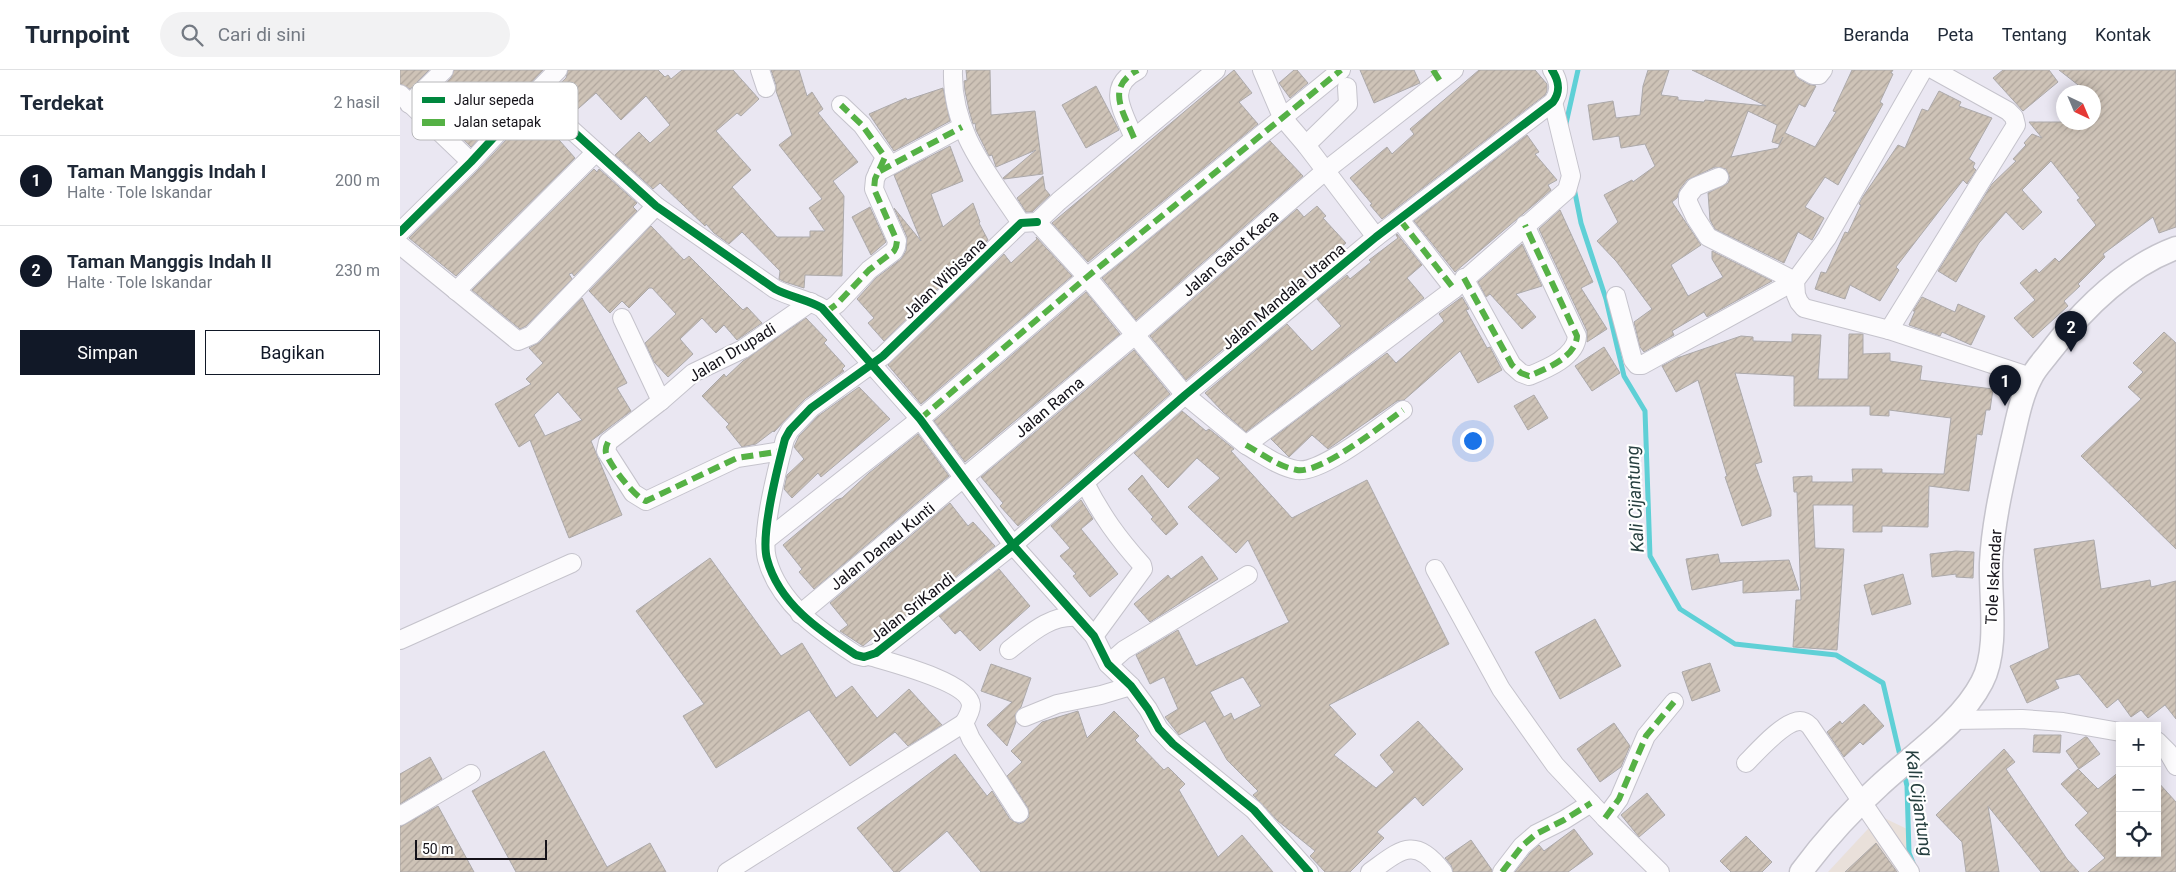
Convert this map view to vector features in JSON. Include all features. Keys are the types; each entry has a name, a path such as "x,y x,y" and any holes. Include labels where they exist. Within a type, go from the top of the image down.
{"main road":[{"name":"Tole Iskandar","path":"1801,872 1830,836 1878,786 1946,727 1976,693 1986,675 1991,643 1992,540 2015,428 2031,377 2057,342 2092,304 2126,276 2149,261 2176,248"}],"street":[{"path":"427,82 444,70"},
{"path":"546,82 558,70"},
{"path":"760,70 766,88"},
{"path":"952,70 955,103 962,127 989,174 1029,223 1087,277 1185,395 1246,445 1288,468 1300,471 1314,469 1349,448 1403,410"},
{"path":"1134,138 1119,101 1118,91 1126,79 1138,70"},
{"name":"Jalan Wibisana","path":"782,451 785,438 790,430 811,408 873,365 1029,223 1059,201 1216,70"},
{"path":"1262,70 1282,117 1306,145 1376,237"},
{"path":"765,541 920,419 1087,277 1342,70"},
{"name":"Jalan Gatot Kaca","path":"1135,335 1436,76 1454,70"},
{"path":"1246,445 1459,284 1525,225 1564,194 1570,185 1571,176 1553,102 1559,87 1557,78 1552,70"},
{"path":"1804,70 1813,75 1819,75 1823,70"},
{"path":"1616,296 1633,360 1637,365 1642,365 1795,281 1827,238 1923,70"},
{"path":"1889,330 2016,125 2014,117 2008,111 1934,70"},
{"path":"1306,145 1348,104 1347,87"},
{"name":"Jalan Mandala Utama","path":"1014,545 1185,395 1376,237 1553,102"},
{"path":"826,312 837,304 869,270 894,251 897,241 874,189 875,179 884,163 885,157 883,152 862,125 841,105"},
{"path":"878,172 962,127"},
{"path":"578,136 656,206 775,289 796,299 811,302 826,312 920,419 1014,545 1094,636 1108,664 1131,686 1148,709 1159,729 1173,744 1254,810 1309,872"},
{"path":"448,140 471,162"},
{"path":"400,232 491,140"},
{"path":"456,291 596,152"},
{"path":"1719,177 1694,187 1688,196 1689,205 1705,234 1795,281"},
{"path":"400,245 518,341 532,335 656,206"},
{"path":"1400,220 1459,284 1512,365 1521,373 1529,376 1567,354 1576,344 1576,336 1525,225"},
{"path":"1795,281 1796,295 1804,308 1889,330 2031,377"},
{"name":"Jalan Drupadi","path":"782,451 737,458 646,501 633,493 606,454 606,446 608,442 661,401 693,373 743,349 811,302"},
{"path":"622,318 661,401"},
{"name":"Jalan Rama","path":"963,479 1135,335"},
{"name":"Jalan SriKandi","path":"782,451 771,500 765,541 767,559 777,583 800,614 856,655 869,656 876,653 1014,545"},
{"name":"Jalan Danau Kunti","path":"800,614 963,479"},
{"path":"1085,483 1114,534 1142,565 1142,569 1094,636"},
{"path":"400,640 572,563"},
{"path":"1435,569 1501,690 1555,765 1660,872"},
{"path":"1108,664 1124,650 1248,575"},
{"path":"1009,650 1050,621 1077,617"},
{"path":"728,872 964,723 971,708 971,703 957,689 942,679 869,656"},
{"path":"1025,717 1057,704 1101,695 1131,686"},
{"path":"1605,818 1619,799 1646,736 1674,702"},
{"path":"1746,763 1788,725 1798,720 1804,721 1810,726 1910,872"},
{"path":"1946,727 2030,720 2091,726 2116,731"},
{"path":"964,723 971,739 1019,813"},
{"path":"2161,745 2168,752 2176,766"},
{"path":"400,816 471,774"},
{"path":"1502,872 1522,846 1536,834 1564,820 1591,803"},
{"path":"1370,872 1401,850 1412,849 1428,856 1443,872"}],"shaded area":[{"path":"1880,816 1907,829 1911,872 1828,872"}],"building":[{"path":"400,70 429,70 417,82 412,82 410,89 400,84"},
{"path":"454,70 543,70 532,82 447,82 451,78"},
{"path":"568,70 658,70 665,77 668,75 671,79 682,70 733,70 759,99 741,116 737,113 716,131 751,170 732,187 777,237 810,237 810,231 825,231 809,208 822,199 779,145 792,135 776,91 771,70 799,70 807,96 812,92 823,109 818,113 858,162 833,181 844,196 842,276 805,275 804,288 779,279 780,271 742,232 729,244 714,233 706,224 705,226 660,183 653,189 615,155 639,132 650,143 670,125 646,96 621,120 596,93 578,109 578,82 562,82 566,78"},
{"path":"966,70 990,70 991,115 1035,111 1043,174 1003,178 1036,150 996,167 992,155 989,156 976,130 975,123 973,124 965,91"},
{"path":"1234,70 1252,93 1239,102 1258,124 1088,262 1052,223"},
{"path":"1294,70 1297,70 1308,83 1290,98 1279,83"},
{"path":"1360,70 1414,70 1420,83 1374,103"},
{"path":"1479,70 1535,70 1547,84 1547,91 1545,95 1382,219 1350,178 1387,147 1392,154 1414,134 1410,129"},
{"path":"1648,70 1669,70 1661,95 1678,97 1678,100 1704,102 1705,100 1766,106 1692,70 1793,70 1799,79 1816,86 1805,107 1799,104 1785,133 1815,147 1836,112 1833,111 1852,70 1893,70 1891,73 1893,74 1880,102 1883,104 1838,185 1825,177 1805,207 1824,218 1812,240 1798,232 1784,263 1715,229 1710,220 1708,193 1728,183 1730,178 1726,169 1715,167 1687,180 1680,189 1677,198 1672,202 1701,245 1671,265 1688,296 1723,277 1712,259 1712,251 1772,281 1707,317 1704,312 1672,331 1674,335 1644,352 1640,347 1634,322 1652,309 1616,261 1597,241 1618,222 1604,195 1632,180 1633,182 1655,166 1645,144 1621,148 1619,136 1593,140 1588,105 1613,101 1616,118 1640,115 1643,86","holes":["1748,111 1777,125 1772,142 1779,144 1783,137 1778,148 1731,157"]},
{"path":"2003,70 2049,70 2058,82 2023,111 1993,78"},
{"path":"2059,70 2176,70 2176,227 2159,233 2153,217 2103,254 2105,257 2064,301 2068,306 2033,338 2014,318 2035,300 2020,283 2036,269 2039,273 2055,258 2059,262 2096,225 2077,200 2080,198 2051,161 2022,190 2042,212 2023,230 2006,212 1979,243 1956,282 1938,271 1992,184 2016,161 2013,159 2026,145 2024,143 2032,134 2042,138 2029,122 2056,122 2056,130 2101,130 2101,85 2078,85"},
{"path":"1096,86 1119,130 1086,148 1062,105"},
{"path":"943,88 950,121 894,151 869,114 906,98 907,100"},
{"path":"1939,91 1961,102 1959,106 1992,118 1969,159 1975,163 1973,167 1976,170 1967,184 1963,180 1896,267 1899,270 1880,301 1850,285 1845,299 1815,289 1821,272 1826,273 1845,232 1848,233 1861,205 1859,204 1862,198 1898,145 1905,148 1922,109 1928,111"},
{"path":"1527,135 1539,152 1535,154 1557,180 1548,185 1551,190 1455,272 1414,221"},
{"path":"464,140 478,140 471,147"},
{"path":"506,140 559,140 575,158 456,276 409,238"},
{"path":"1270,141 1303,176 1136,320 1102,278"},
{"path":"950,146 963,181 931,194 943,227 973,203 979,223 988,240 884,341 868,323 874,318 857,299 876,278 901,259 906,251 907,237 894,208 921,241 894,175"},
{"path":"594,169 597,172 599,169 637,203 633,207 637,211 574,276 572,273 569,274 572,279 526,326 520,329 472,290"},
{"path":"1043,176 1045,189 1050,195 1032,212 1026,212 1017,198"},
{"path":"1317,206 1326,216 1323,218 1346,243 1331,257 1332,259 1186,380 1150,336 1297,209 1304,217"},
{"path":"870,207 886,242 871,255 852,217"},
{"path":"1560,210 1593,282 1581,288 1607,329 1587,342 1587,331 1539,229"},
{"path":"651,226 684,260 689,256 743,310 747,307 762,323 737,340 724,325 716,333 702,318 680,339 693,354 668,377 654,362 645,343 676,314 652,288 649,288 629,308 622,301 610,313 589,291"},
{"path":"1397,234 1422,265 1407,278 1424,298 1246,432 1205,393 1287,324 1312,351 1341,326 1317,299 1347,275 1350,279 1371,262 1369,260 1398,238"},
{"path":"1036,237 1072,276 921,404 888,365 1004,254 1011,263 1037,239"},
{"path":"1522,244 1542,286 1516,294 1536,317 1522,329 1490,294 1486,297 1478,282"},
{"path":"1086,292 1120,334 965,462 934,421"},
{"path":"1462,297 1469,309 1466,310 1487,348 1490,347 1502,370 1478,383 1460,351 1404,400 1397,401 1328,449 1312,435 1289,457 1271,439 1387,353 1396,363 1444,321 1439,314"},
{"path":"1922,297 1955,312 1958,304 1985,316 1971,345 1942,332 1940,336 1909,325 1915,311 1913,311"},
{"path":"582,298 627,383 617,388 631,411 591,441 622,515 569,538 530,440 519,447 495,404 531,384 526,379 543,363 529,348 540,342","holes":["558,392 582,420 545,436 534,415"]},
{"path":"806,318 827,340 824,343 845,366 842,369 844,371 805,399 774,432 756,444 742,447 726,427 729,424 702,396 724,374 726,377 743,361"},
{"path":"2164,332 2176,343 2176,549 2081,456 2141,399 2128,387 2143,372 2133,363"},
{"path":"1792,334 1821,335 1818,379 1848,379 1849,334 1863,334 1863,354 1890,353 1890,361 1922,366 1920,380 1993,389 1990,410 1986,410 1982,435 1977,434 1969,491 1929,486 1928,527 1882,526 1882,532 1853,532 1853,505 1813,505 1815,548 1844,549 1837,650 1793,647 1796,600 1801,600 1797,492 1794,492 1793,477 1812,476 1812,482 1853,482 1852,469 1882,469 1882,473 1944,474 1951,418 1889,410 1889,416 1870,415 1870,406 1794,406 1794,376 1735,373 1762,462 1755,464 1771,510 1771,516 1742,526 1725,477 1727,476 1698,380 1676,392 1662,366 1677,358 1741,336 1753,337 1753,341 1792,342"},
{"path":"1604,347 1620,373 1592,391 1575,366"},
{"path":"1134,350 1170,394 1018,526 1000,506 1003,503 981,477"},
{"path":"859,387 890,419 821,477 818,473 792,498 784,489 787,475 804,459 794,447 799,436 818,416"},
{"path":"1534,395 1548,418 1528,430 1514,406"},
{"path":"1182,411 1206,431 1209,429 1234,449 1231,451 1292,518 1367,480 1449,644 1329,705 1356,734 1334,755 1376,788 1394,772 1380,755 1418,721 1463,769 1423,806 1415,797 1377,832 1384,838 1350,872 1325,872 1310,856 1315,851 1278,821 1253,795 1258,791 1227,760 1205,721 1179,735 1165,717 1178,709 1164,677 1150,684 1136,655 1178,630 1196,666 1289,622 1248,540 1236,553 1188,507 1220,478 1197,458 1168,488 1134,453","holes":["1243,677 1261,706 1234,720 1231,713 1224,717 1210,692"]},
{"path":"918,434 949,476 814,589 799,572 802,569 783,545"},
{"path":"1142,475 1178,524 1166,535 1128,489"},
{"path":"1081,500 1093,519 1081,529 1118,574 1090,597 1073,576 1076,574 1060,556 1070,548 1051,526"},
{"path":"950,503 968,526 973,522 995,546 879,637 876,635 863,646 840,631 848,625 830,603"},
{"path":"2094,540 2101,589 2150,580 2151,587 2176,581 2176,719 2165,705 2148,718 2141,710 2131,717 2118,699 2107,708 2079,674 2055,680 2059,688 2027,703 2010,666 2049,648 2034,549"},
{"path":"1956,551 1974,552 1973,578 1956,577 1956,574 1932,577 1930,554"},
{"path":"1718,554 1720,563 1789,560 1799,590 1743,593 1743,580 1692,590 1686,559"},
{"path":"1202,556 1218,579 1150,622 1134,604 1168,575 1171,579"},
{"path":"710,558 781,656 802,643 836,698 852,686 877,718 909,689 942,725 908,746 895,732 850,766 809,710 716,768 683,716 704,704 636,611"},
{"path":"999,569 1030,606 980,651 960,630 955,634 939,616"},
{"path":"1903,574 1911,604 1872,615 1864,585"},
{"path":"1595,619 1621,666 1560,699 1535,652"},
{"path":"1710,663 1720,691 1692,701 1682,672"},
{"path":"991,664 1031,678 1021,707 1015,715 1016,722 1007,746 987,725 1012,702 981,691"},
{"path":"1864,704 1884,726 1863,745 1860,742 1844,757 1827,732 1840,721 1842,724"},
{"path":"1078,711 1087,738 1114,711 1139,736 1135,740 1164,770 1168,767 1185,784 1179,790 1218,857 1242,835 1273,872 981,872 947,831 899,872 894,872 857,828 955,754 987,796 992,791 1010,819 1019,824 1024,822 1029,817 1028,808 1007,776 1022,762 1011,751 1042,722"},
{"path":"1614,723 1630,746 1621,767 1600,782 1577,749"},
{"path":"2034,735 2061,735 2060,753 2033,752"},
{"path":"2085,737 2100,754 2079,769 2066,751"},
{"path":"2004,749 2015,762 2006,769 2067,859 2079,872 2041,872 1988,806 1999,872 1966,872 1962,842 1936,815"},
{"path":"544,751 607,867 650,843 666,872 516,872 472,791"},
{"path":"430,757 442,779 400,804 400,774"},
{"path":"2078,769 2098,789 2116,774 2116,857 2161,857 2161,785 2176,802 2176,872 2088,872 2105,858 2075,825 2088,813 2061,784"},
{"path":"1647,793 1665,815 1639,837 1621,815"},
{"path":"438,806 474,872 400,872 400,827"},
{"path":"1574,829 1593,854 1568,872 1515,872 1539,845 1544,851"},
{"path":"1746,836 1772,862 1762,872 1731,872 1720,861"},
{"path":"1471,840 1492,872 1453,872 1451,865 1445,858"},
{"path":"1876,843 1897,872 1845,872"}],"waterway":[{"name":"Kali Cijantung","path":"1565,128 1578,70"},
{"name":"Kali Cijantung","path":"1574,188 1581,223 1606,299 1624,376 1645,411 1650,556 1680,609 1735,644 1836,655 1883,683 1901,760"},
{"name":"Kali Cijantung","path":"1904,773 1907,786 1909,853 1913,863"}],"marked path":[{"path":"1134,138 1119,100 1119,92 1122,84 1128,77 1138,70"},
{"path":"920,419 1087,277 1341,70"},
{"path":"1433,70 1440,81"},
{"path":"826,312 837,304 869,270 894,251 897,241 874,189 875,179 885,157 862,125 841,105"},
{"path":"880,171 962,127"},
{"path":"1400,220 1454,289"},
{"path":"1464,278 1512,365 1521,373 1529,376 1551,366 1566,356 1575,343 1577,336 1525,225"},
{"path":"1246,445 1284,466 1297,470 1308,469 1336,457 1403,410"},
{"path":"608,442 606,452 612,465 629,487 641,499 646,501 737,458 782,451"},
{"path":"1605,818 1619,799 1646,736 1674,702"},
{"path":"1502,872 1522,846 1536,834 1564,820 1591,803"}],"cycle path":[{"path":"1037,222 1021,223 883,356 811,408 790,430 785,439 774,482 768,517 765,548 767,559 781,590 802,615 856,655 864,657 876,653 1013,545 1185,395 1376,237 1553,102 1558,86 1552,70"},
{"path":"578,136 656,206 775,289 822,308 920,419 1013,545 1094,636 1108,664 1131,686 1148,709 1159,729 1173,744 1254,810 1309,872"},
{"path":"400,232 491,140"}],"place":[{"name":"Taman Manggis Indah II","path":"2071,352"},
{"name":"Taman Manggis Indah I","path":"2005,406"}]}
